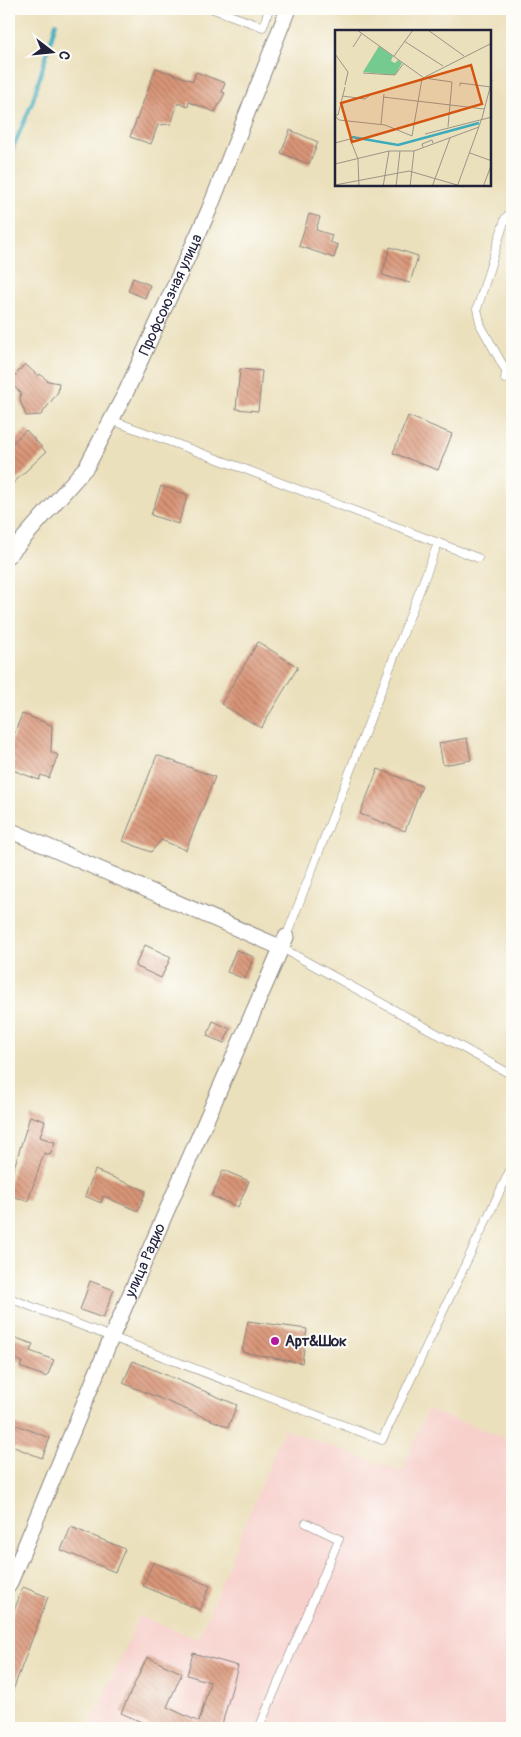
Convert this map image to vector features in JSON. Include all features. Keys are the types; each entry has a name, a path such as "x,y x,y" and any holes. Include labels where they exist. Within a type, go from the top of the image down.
{"street":[{"name":"Профсоюзная улица","path":"9,555 87,466 111,420 209,210 288,9"},
{"path":"9,830 284,942"},
{"name":"улица Радио","path":"9,1585 112,1336 284,942"}],"lane":[{"path":"213,9 263,27 269,9"},
{"path":"504,379 506,371 481,326 476,309 505,219 512,210"},
{"path":"111,420 478,558"},
{"path":"438,543 284,942 512,1075"},
{"path":"9,1298 382,1440 512,1166"},
{"path":"259,1728 339,1539 306,1523"}],"shaded area":[{"path":"427,1410 512,1440 512,1728 89,1728 139,1616 198,1639 284,1429 402,1472"}],"building":[{"path":"156,68 193,81 196,72 225,83 222,92 225,93 215,112 189,102 188,107 178,103 171,124 158,125 151,144 130,137"},
{"path":"290,130 318,142 309,164 281,153"},
{"path":"309,214 320,217 316,230 332,235 330,242 338,245 334,258 299,246"},
{"path":"390,247 418,256 410,283 382,275"},
{"path":"133,278 150,285 145,298 128,291"},
{"path":"25,364 38,376 40,374 48,381 59,383 58,392 41,415 26,416 20,400 21,393 9,382"},
{"path":"240,369 262,371 258,411 236,409"},
{"path":"408,416 452,434 438,470 393,453"},
{"path":"26,430 46,452 9,487 9,446"},
{"path":"161,486 188,495 178,524 151,515"},
{"path":"258,642 298,667 261,728 221,704"},
{"path":"22,714 52,725 51,752 58,755 49,778 41,775 39,780 10,769 15,759 9,757 9,747"},
{"path":"467,738 471,760 443,765 439,743"},
{"path":"157,755 215,777 186,850 161,840 151,852 123,841"},
{"path":"378,769 422,786 405,831 360,814"},
{"path":"145,945 171,957 161,978 135,966"},
{"path":"236,950 254,957 245,979 227,972"},
{"path":"213,1021 230,1029 224,1043 207,1036"},
{"path":"30,1116 45,1121 40,1137 55,1142 50,1155 44,1153 28,1201 9,1195 9,1184"},
{"path":"95,1170 146,1191 138,1211 103,1196 101,1203 85,1196"},
{"path":"223,1170 249,1181 238,1207 212,1196"},
{"path":"90,1281 114,1290 103,1318 80,1310"},
{"name":"Арт&Шок","path":"248,1321 307,1329 302,1363 242,1352"},
{"path":"13,1337 33,1344 30,1351 54,1360 47,1377 20,1367 22,1362 9,1357"},
{"path":"133,1361 237,1405 228,1427 123,1383"},
{"path":"14,1424 50,1438 42,1458 9,1445 9,1436"},
{"path":"71,1527 125,1549 115,1572 61,1550"},
{"path":"153,1562 210,1586 200,1610 143,1586"},
{"path":"23,1587 48,1597 10,1698 9,1624"},
{"path":"193,1653 238,1666 221,1728 155,1728 121,1713 147,1657 182,1673 167,1707 199,1722 210,1682 187,1675"}],"waterway":[{"path":"9,157 32,103 56,23"}],"place":[{"name":"Арт&Шок","path":"275,1341"}]}
